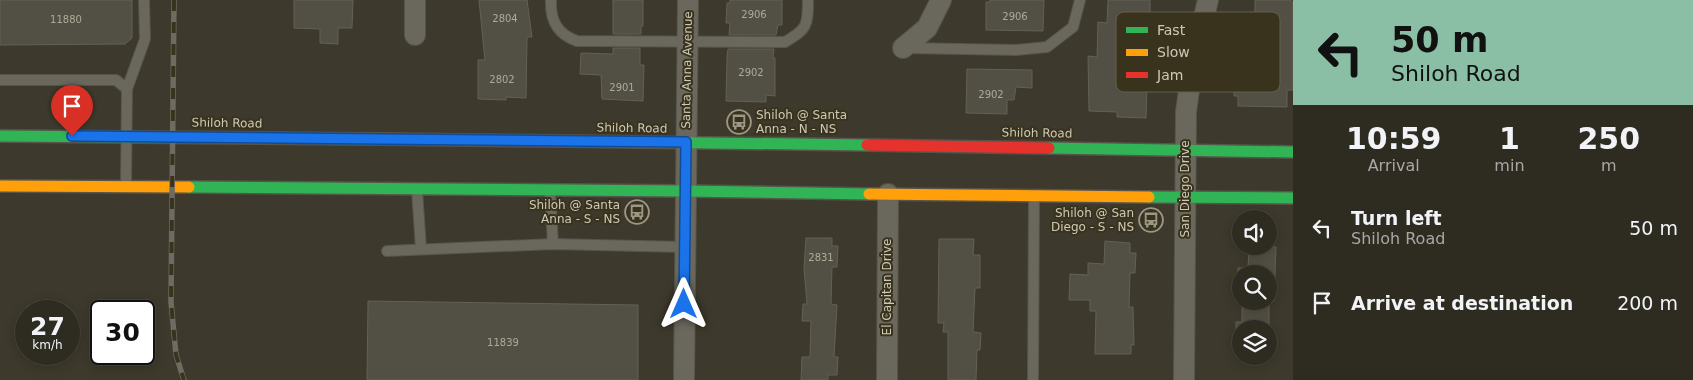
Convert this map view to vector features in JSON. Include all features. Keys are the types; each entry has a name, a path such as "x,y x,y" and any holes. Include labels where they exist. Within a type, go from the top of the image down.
{"main road":[{"name":"Shiloh Road","path":"0,136 686,142 1293,152"},
{"path":"0,186 1293,198"}],"street":[{"path":"415,0 415,35"},
{"name":"Santa Anna Avenue","path":"684,380 688,0"},
{"path":"903,48 926,28 941,0"},
{"name":"San Diego Drive","path":"1184,380 1185,150 1189,92"},
{"name":"El Capitan Drive","path":"887,380 888,194"}],"lane":[{"path":"126,187 127,89 145,39 144,0"},
{"path":"551,0 554,21 566,38 577,41 687,42 785,42 799,33 808,21 808,0"},
{"path":"903,48 1016,50 1047,46 1073,27 1080,0"},
{"path":"0,80 116,80 127,89"},
{"path":"416,189 421,249"},
{"path":"550,190 553,244"},
{"path":"1033,380 1034,197"},
{"path":"387,251 553,244 684,247"}],"building":[{"path":"0,0 132,0 132,38 125,44 0,45"},
{"path":"294,0 353,0 352,28 338,28 338,44 320,43 320,29 294,28"},
{"path":"479,0 527,0 532,37 527,37 526,98 506,97 506,100 478,99 478,60 485,60"},
{"path":"613,0 643,0 643,26 641,26 641,34 613,34"},
{"path":"730,0 782,0 782,25 778,25 776,35 729,35 730,23 726,23 727,3 730,3"},
{"path":"990,0 1044,0 1043,31 986,30 986,2 990,2"},
{"path":"1108,0 1150,0 1150,12 1116,12 1116,92 1147,92 1146,118 1117,117 1117,112 1089,111 1088,56 1097,57 1098,22 1107,23"},
{"path":"1255,0 1291,0 1293,2 1293,90 1287,90 1287,107 1238,106 1238,96 1234,96 1234,92 1280,92 1280,12 1255,12"},
{"path":"613,48 640,48 640,65 644,65 643,101 602,99 601,75 580,74 581,53 613,54"},
{"path":"728,49 774,49 775,96 766,95 766,102 726,101"},
{"path":"967,69 1032,70 1032,88 1016,87 1014,100 1007,100 1007,114 966,113"},
{"path":"806,238 832,238 832,246 838,246 837,267 832,267 831,304 837,305 834,357 838,357 837,375 828,375 828,380 801,380 802,357 810,357 811,321 802,321 803,304 807,304 804,268"},
{"path":"939,239 974,239 973,255 980,255 980,288 975,288 973,332 981,333 980,350 977,350 976,380 948,380 948,332 943,332 944,323 938,323"},
{"path":"1105,241 1130,243 1130,253 1136,253 1135,273 1130,273 1129,307 1133,307 1134,345 1131,345 1131,354 1095,354 1096,311 1090,311 1090,300 1069,300 1070,274 1088,275 1088,263 1104,264"},
{"path":"1249,255 1276,255 1275,265 1248,265"},
{"path":"368,301 638,305 638,380 367,380"},
{"path":"1242,310 1269,310 1269,320 1242,320"}],"railway":[{"path":"174,0 171,302 176,355 184,380"}],"traffic: fast":[{"path":"0,136 379,139"},
{"path":"565,141 867,145"},
{"path":"1049,148 1293,152"},
{"path":"189,187 869,194"},
{"path":"1149,197 1293,198"}],"traffic: slow":[{"path":"0,186 189,187"},
{"path":"869,194 1149,197"}],"traffic: jam":[{"path":"379,139 565,141"},
{"path":"867,145 1049,148"}],"place":[{"name":"Shiloh @ Santa Anna - N - NS","path":"739,122"},
{"name":"Shiloh @ Santa Anna - S - NS","path":"637,212"},
{"name":"Shiloh @ San Diego - S - NS","path":"1151,220"}],"route":[{"path":"72,136 686,142 684,304"}]}
